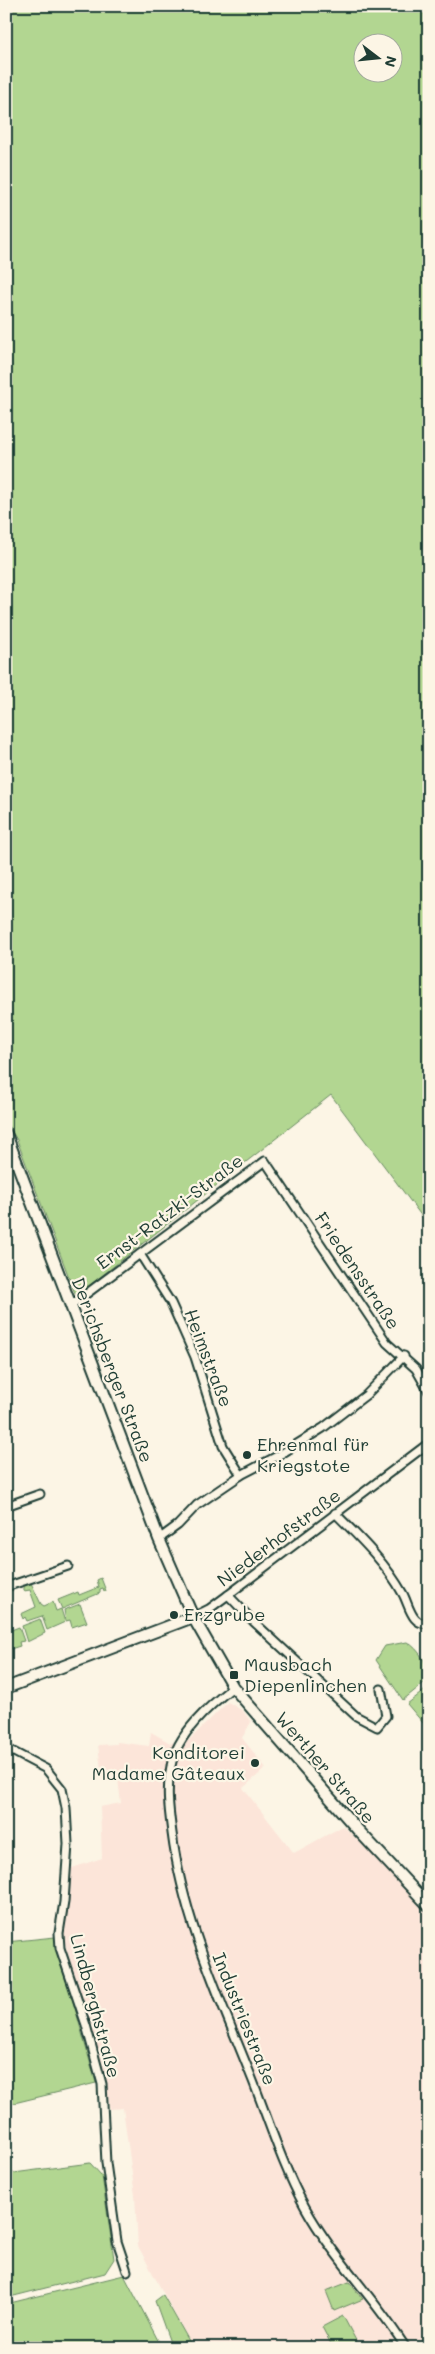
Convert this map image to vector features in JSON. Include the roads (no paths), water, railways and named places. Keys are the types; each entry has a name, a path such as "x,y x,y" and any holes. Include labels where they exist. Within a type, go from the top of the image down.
{"street":[{"name":"Derichsberger Straße","path":"6,1134 159,1539 193,1617"},
{"name":"Ernst-Ratzki-Straße","path":"70,1306 265,1161"},
{"name":"Friedensstraße","path":"265,1161 388,1343 416,1369 429,1392"},
{"name":"Heimstraße","path":"140,1254 171,1303 195,1357 223,1446 241,1475"},
{"path":"159,1539 178,1525 197,1505 241,1475 281,1454 323,1428 366,1395 404,1356"},
{"name":"Niederhofstraße","path":"193,1617 209,1609 228,1595 429,1443"},
{"path":"6,1506 40,1494"},
{"path":"335,1513 384,1565 403,1594 417,1621 425,1624 429,1623"},
{"path":"6,1587 68,1566"},
{"path":"228,1595 254,1622 356,1716 377,1727 386,1716 381,1689"},
{"path":"6,1688 193,1617"},
{"name":"Werther Straße","path":"193,1617 233,1686 357,1829 429,1906"},
{"name":"Industriestraße","path":"233,1686 210,1705 178,1748 171,1764 168,1788 169,1813 175,1858 186,1902 201,1951 281,2154 304,2205 328,2244 373,2300 406,2348"},
{"name":"Lindberghstraße","path":"6,1748 46,1769 62,1789 66,1808 68,1844 64,1902 59,1932 60,1948 86,2025 102,2084 106,2163 117,2241 127,2271"}],"place":[{"name":"Ehrenmal für Kriegstote","path":"247,1455"},
{"name":"Erzgrube","path":"174,1615"},
{"name":"Mausbach Diepenlinchen","path":"234,1675"},
{"name":"Konditorei Madame Gâteaux","path":"255,1763"}]}
